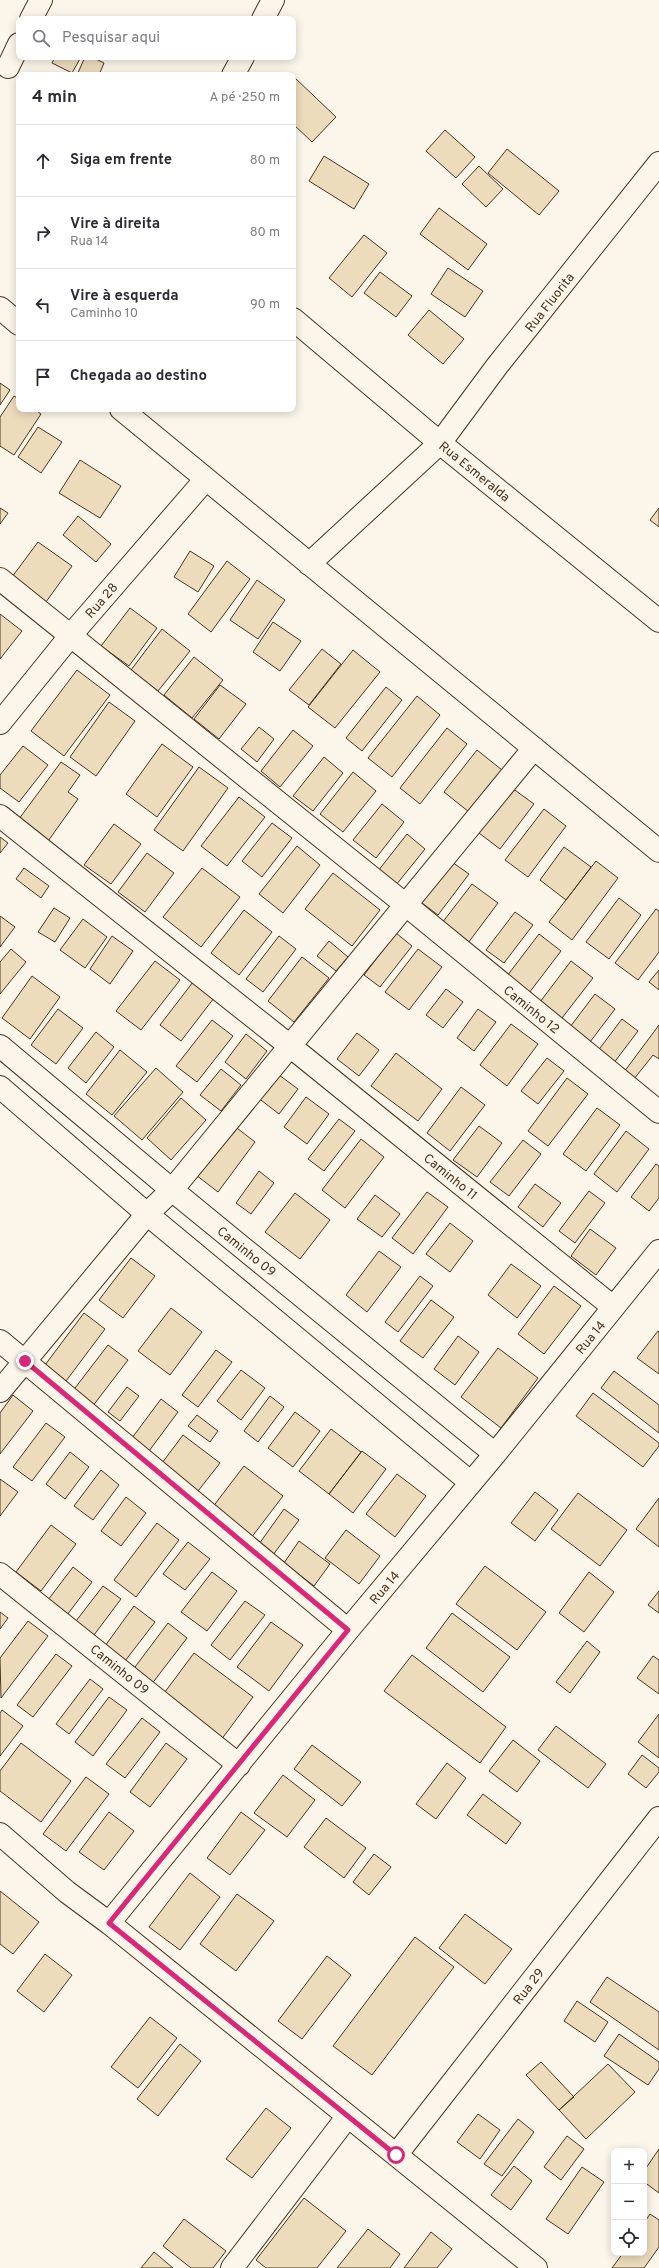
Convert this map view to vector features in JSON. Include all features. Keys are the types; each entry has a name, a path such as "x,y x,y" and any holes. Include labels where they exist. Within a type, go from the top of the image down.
{"street":[{"path":"33,16 41,0"},
{"path":"265,16 273,0"},
{"path":"9,69 16,52"},
{"path":"234,72 240,60"},
{"name":"Rua Fluorita","path":"309,564 440,443 497,366 659,163"},
{"path":"0,308 16,321"},
{"name":"Rua Esmeralda","path":"296,322 440,443 659,621"},
{"path":"125,412 205,480 659,851"},
{"name":"Rua 28","path":"0,723 72,635 205,480"},
{"name":"Caminho 12","path":"0,579 72,635 406,905 659,1112"},
{"path":"0,1392 147,1214 172,1190 534,748"},
{"name":"Caminho 11","path":"0,816 290,1046 613,1307"},
{"name":"Caminho 09","path":"0,1046 172,1190 495,1454"},
{"path":"0,1087 147,1214 470,1482"},
{"name":"Rua 14","path":"109,1923 348,1630 470,1482 495,1454 659,1251"},
{"path":"0,1341 348,1630"},
{"name":"Caminho 09","path":"0,1574 239,1765"},
{"name":"Rua 29","path":"396,2155 659,1818"},
{"path":"2,1838 67,1892 109,1923 536,2268"},
{"path":"232,2268 348,2116"}],"building":[{"path":"54,60 79,60 73,72 52,63"},
{"path":"84,60 98,60 104,63 100,72 78,72"},
{"path":"296,79 336,117 312,142 296,127"},
{"path":"445,130 475,157 456,178 426,151"},
{"path":"507,149 559,191 539,215 488,173"},
{"path":"324,156 369,184 354,209 309,181"},
{"path":"479,166 503,189 486,207 462,184"},
{"path":"439,208 487,244 468,270 420,234"},
{"path":"364,235 387,253 352,297 329,278"},
{"path":"448,268 483,291 465,317 431,294"},
{"path":"380,272 412,296 396,317 364,293"},
{"path":"429,310 464,339 443,364 408,335"},
{"path":"0,383 10,390 0,405"},
{"path":"14,396 16,397 16,412 38,412 41,414 14,455 0,446 0,417"},
{"path":"38,427 62,442 41,473 18,457"},
{"path":"80,460 121,486 100,518 59,493"},
{"path":"0,508 8,513 0,524"},
{"path":"659,508 659,527 650,520"},
{"path":"78,516 111,544 96,562 63,535"},
{"path":"38,542 72,566 43,606 9,581"},
{"path":"190,551 214,566 198,592 174,577"},
{"path":"227,561 250,579 211,632 188,614"},
{"path":"257,580 285,600 258,639 230,620"},
{"path":"130,608 157,628 129,666 101,646"},
{"path":"0,614 22,631 0,659"},
{"path":"273,622 301,641 280,671 253,652"},
{"path":"162,629 190,651 158,691 131,670"},
{"path":"322,649 341,664 309,705 289,690"},
{"path":"353,650 380,672 335,728 308,707"},
{"path":"194,657 223,680 192,718 164,695"},
{"path":"77,670 110,695 64,756 31,731"},
{"path":"220,685 246,704 219,739 194,719"},
{"path":"386,687 402,700 362,751 346,738"},
{"path":"417,696 440,715 392,777 368,758"},
{"path":"109,702 135,721 96,776 70,757"},
{"path":"259,727 274,739 257,762 241,749"},
{"path":"447,728 467,744 420,804 400,788"},
{"path":"293,730 313,746 280,787 261,771"},
{"path":"162,744 193,767 157,817 126,794"},
{"path":"23,746 48,765 19,802 0,788 0,775"},
{"path":"477,750 502,770 469,812 444,792"},
{"path":"324,757 343,773 313,811 293,796"},
{"path":"61,762 80,775 68,792 78,799 46,844 16,823"},
{"path":"199,767 228,788 183,851 154,830"},
{"path":"353,772 376,791 343,832 320,814"},
{"path":"512,788 534,804 500,849 479,833"},
{"path":"239,797 265,817 227,866 201,846"},
{"path":"382,804 404,822 376,858 353,840"},
{"path":"544,809 566,826 528,877 505,860"},
{"path":"272,823 292,838 262,877 242,861"},
{"path":"114,824 141,844 111,884 84,865"},
{"path":"407,834 425,849 396,885 378,871"},
{"path":"0,837 8,843 0,853"},
{"path":"297,846 320,865 283,913 259,894"},
{"path":"564,847 591,867 566,900 540,880"},
{"path":"147,853 174,873 145,912 118,892"},
{"path":"449,860 469,874 438,915 418,900"},
{"path":"596,861 618,878 572,940 549,922"},
{"path":"24,868 49,886 41,898 16,879"},
{"path":"202,868 240,897 201,947 163,917"},
{"path":"333,873 380,910 352,946 305,909"},
{"path":"472,884 498,903 468,943 442,923"},
{"path":"619,898 641,915 609,959 586,942"},
{"path":"54,908 70,918 55,942 38,932"},
{"path":"656,909 659,911 659,952 638,980 615,963"},
{"path":"244,910 272,932 239,975 211,953"},
{"path":"515,912 533,925 504,963 486,950"},
{"path":"0,916 15,927 0,947"},
{"path":"83,919 107,937 85,968 60,950"},
{"path":"396,933 412,946 380,987 364,975"},
{"path":"539,934 561,951 529,993 507,976"},
{"path":"112,936 133,951 110,984 90,969"},
{"path":"279,936 296,949 263,992 246,979"},
{"path":"329,941 348,957 336,971 317,956"},
{"path":"11,949 26,962 0,994 0,962"},
{"path":"418,949 442,967 409,1010 385,992"},
{"path":"302,957 329,978 294,1022 268,1001"},
{"path":"155,961 180,980 141,1030 116,1011"},
{"path":"571,961 593,978 562,1018 540,1002"},
{"path":"659,970 659,990 649,982"},
{"path":"32,976 60,997 30,1039 2,1018"},
{"path":"193,982 214,998 181,1041 160,1025"},
{"path":"446,989 463,1002 443,1028 426,1015"},
{"path":"595,994 615,1009 590,1042 570,1027"},
{"path":"58,1009 83,1028 56,1064 31,1045"},
{"path":"478,1009 496,1022 474,1051 457,1038"},
{"path":"622,1019 638,1031 613,1064 597,1052"},
{"path":"212,1020 233,1036 197,1082 176,1066"},
{"path":"511,1024 538,1044 507,1086 480,1065"},
{"path":"659,1025 659,1059 653,1055 634,1079 624,1072"},
{"path":"96,1032 114,1047 86,1083 68,1068"},
{"path":"357,1033 379,1050 359,1076 337,1059"},
{"path":"246,1034 267,1051 246,1079 225,1062"},
{"path":"120,1050 147,1072 112,1115 86,1094"},
{"path":"396,1053 442,1089 418,1121 371,1086"},
{"path":"547,1058 564,1071 538,1104 521,1091"},
{"path":"156,1068 183,1092 142,1140 114,1116"},
{"path":"221,1069 241,1085 221,1111 200,1095"},
{"path":"275,1072 298,1089 279,1114 257,1097"},
{"path":"567,1078 588,1094 548,1146 528,1131"},
{"path":"461,1087 485,1105 450,1151 427,1133"},
{"path":"306,1097 329,1114 307,1144 284,1127"},
{"path":"181,1098 206,1120 171,1160 147,1138"},
{"path":"597,1108 620,1125 586,1171 563,1154"},
{"path":"339,1119 355,1131 324,1171 308,1159"},
{"path":"233,1125 255,1142 218,1192 196,1175"},
{"path":"479,1126 502,1143 477,1177 453,1160"},
{"path":"626,1131 649,1149 617,1192 594,1174"},
{"path":"361,1139 384,1157 345,1208 322,1190"},
{"path":"523,1140 541,1154 509,1196 490,1182"},
{"path":"656,1164 659,1166 659,1198 649,1211 631,1197"},
{"path":"259,1171 274,1183 251,1214 236,1203"},
{"path":"535,1184 561,1203 543,1227 518,1207"},
{"path":"589,1191 605,1203 575,1243 559,1231"},
{"path":"427,1192 448,1207 413,1254 392,1238"},
{"path":"295,1193 330,1220 300,1259 265,1232"},
{"path":"375,1195 400,1214 382,1237 357,1219"},
{"path":"450,1223 473,1241 450,1272 426,1254"},
{"path":"590,1229 616,1248 596,1275 571,1256"},
{"path":"379,1251 401,1267 367,1312 346,1295"},
{"path":"131,1258 155,1276 123,1318 99,1300"},
{"path":"511,1264 541,1286 517,1318 488,1295"},
{"path":"420,1276 433,1286 398,1332 385,1322"},
{"path":"554,1286 581,1306 544,1354 518,1334"},
{"path":"431,1300 454,1317 423,1358 400,1341"},
{"path":"171,1308 202,1332 170,1375 138,1351"},
{"path":"84,1313 105,1329 66,1381 45,1365"},
{"path":"658,1331 659,1332 659,1374 637,1358"},
{"path":"458,1336 479,1352 455,1385 434,1369"},
{"path":"108,1345 128,1360 92,1407 72,1392"},
{"path":"498,1348 538,1378 501,1428 461,1397"},
{"path":"216,1350 232,1362 198,1407 182,1395"},
{"path":"241,1370 265,1388 241,1420 217,1401"},
{"path":"614,1371 659,1405 659,1433 601,1388"},
{"path":"127,1387 139,1396 120,1421 108,1412"},
{"path":"593,1393 659,1443 659,1446 643,1467 576,1416"},
{"path":"13,1395 33,1411 0,1454 0,1413"},
{"path":"270,1396 284,1407 258,1442 244,1431"},
{"path":"161,1399 178,1412 149,1451 132,1438"},
{"path":"295,1412 320,1431 293,1467 268,1448"},
{"path":"197,1415 218,1431 210,1442 188,1426"},
{"path":"46,1423 65,1437 32,1481 13,1467"},
{"path":"331,1429 361,1452 329,1494 299,1471"},
{"path":"183,1435 220,1463 198,1491 162,1463"},
{"path":"362,1451 386,1469 353,1513 329,1494"},
{"path":"70,1452 89,1467 65,1499 46,1484"},
{"path":"244,1466 283,1496 251,1538 212,1508"},
{"path":"101,1470 119,1485 93,1520 74,1506"},
{"path":"397,1474 426,1496 395,1537 366,1514"},
{"path":"0,1479 18,1492 0,1516"},
{"path":"535,1492 558,1510 535,1541 511,1523"},
{"path":"578,1493 627,1530 600,1566 551,1529"},
{"path":"126,1497 146,1513 121,1546 101,1531"},
{"path":"659,1498 659,1547 636,1529"},
{"path":"284,1509 299,1520 273,1555 259,1544"},
{"path":"157,1523 179,1540 136,1597 114,1580"},
{"path":"51,1525 76,1544 41,1591 16,1572"},
{"path":"346,1530 380,1556 359,1584 325,1558"},
{"path":"299,1541 330,1564 314,1586 284,1563"},
{"path":"188,1542 210,1559 185,1590 163,1574"},
{"path":"485,1566 546,1612 517,1650 456,1604"},
{"path":"73,1567 92,1582 67,1615 48,1600"},
{"path":"212,1572 237,1591 207,1631 181,1612"},
{"path":"589,1572 614,1592 584,1632 559,1613"},
{"path":"103,1586 121,1599 94,1635 76,1621"},
{"path":"659,1591 659,1613 648,1605"},
{"path":"245,1601 265,1615 230,1660 211,1645"},
{"path":"134,1606 155,1622 125,1661 105,1646"},
{"path":"0,1612 8,1618 0,1629"},
{"path":"452,1613 510,1657 483,1692 426,1648"},
{"path":"28,1621 48,1636 1,1698 0,1658"},
{"path":"271,1622 303,1645 269,1691 237,1667"},
{"path":"168,1623 187,1638 151,1685 132,1671"},
{"path":"587,1641 600,1652 570,1693 556,1682"},
{"path":"194,1653 253,1697 221,1740 162,1696"},
{"path":"56,1654 72,1666 33,1717 17,1705"},
{"path":"412,1655 506,1727 480,1763 384,1691"},
{"path":"653,1656 659,1660 659,1694 637,1678"},
{"path":"90,1679 103,1689 69,1734 56,1724"},
{"path":"109,1697 127,1710 93,1756 75,1742"},
{"path":"2,1710 23,1726 0,1756 0,1713"},
{"path":"659,1714 659,1758 638,1742"},
{"path":"142,1718 160,1732 125,1778 106,1764"},
{"path":"556,1726 606,1764 588,1788 538,1750"},
{"path":"513,1740 540,1761 517,1792 489,1771"},
{"path":"21,1743 71,1781 41,1822 0,1791 0,1771"},
{"path":"166,1743 187,1759 150,1807 130,1792"},
{"path":"312,1745 361,1782 342,1806 294,1769"},
{"path":"642,1755 659,1768 659,1772 646,1788 628,1774"},
{"path":"447,1763 466,1778 436,1819 416,1804"},
{"path":"283,1775 315,1800 287,1837 254,1813"},
{"path":"86,1777 109,1794 66,1851 43,1834"},
{"path":"483,1794 521,1823 506,1844 467,1815"},
{"path":"109,1812 134,1831 104,1870 79,1852"},
{"path":"241,1812 265,1830 230,1875 207,1858"},
{"path":"326,1818 366,1848 344,1878 304,1847"},
{"path":"374,1854 391,1867 369,1895 353,1882"},
{"path":"190,1873 220,1897 180,1950 149,1927"},
{"path":"0,1891 39,1922 13,1954 0,1944"},
{"path":"237,1894 274,1921 236,1971 200,1944"},
{"path":"465,1914 512,1949 485,1984 439,1948"},
{"path":"415,1937 454,1967 372,2075 333,2046"},
{"path":"45,1954 72,1975 44,2012 17,1991"},
{"path":"327,1956 351,1975 302,2039 278,2021"},
{"path":"607,1977 659,2012 659,2050 590,2002"},
{"path":"577,2001 608,2022 595,2042 564,2021"},
{"path":"150,2017 177,2038 138,2088 111,2067"},
{"path":"619,2034 659,2062 659,2069 648,2085 604,2056"},
{"path":"180,2044 201,2061 158,2116 137,2099"},
{"path":"541,2062 574,2097 559,2110 526,2075"},
{"path":"608,2064 635,2092 586,2139 559,2110"},
{"path":"266,2108 291,2128 252,2178 226,2159"},
{"path":"478,2114 500,2130 480,2159 457,2142"},
{"path":"518,2119 534,2132 502,2176 484,2164"},
{"path":"567,2136 584,2149 561,2180 544,2167"},
{"path":"659,2149 659,2193 647,2184 647,2167"},
{"path":"514,2166 532,2181 511,2210 491,2195"},
{"path":"582,2167 604,2182 568,2234 546,2219"},
{"path":"304,2198 346,2231 317,2268 266,2268 256,2260"},
{"path":"650,2214 659,2220 659,2247 644,2268 612,2268 621,2256 647,2256 647,2218"},
{"path":"184,2219 226,2251 213,2268 191,2268 163,2246"},
{"path":"368,2229 400,2254 390,2268 337,2268"},
{"path":"431,2232 452,2249 437,2268 404,2268"},
{"path":"154,2252 173,2268 141,2268"}],"route":[{"path":"25,1361 348,1630 109,1923 396,2155"}]}
